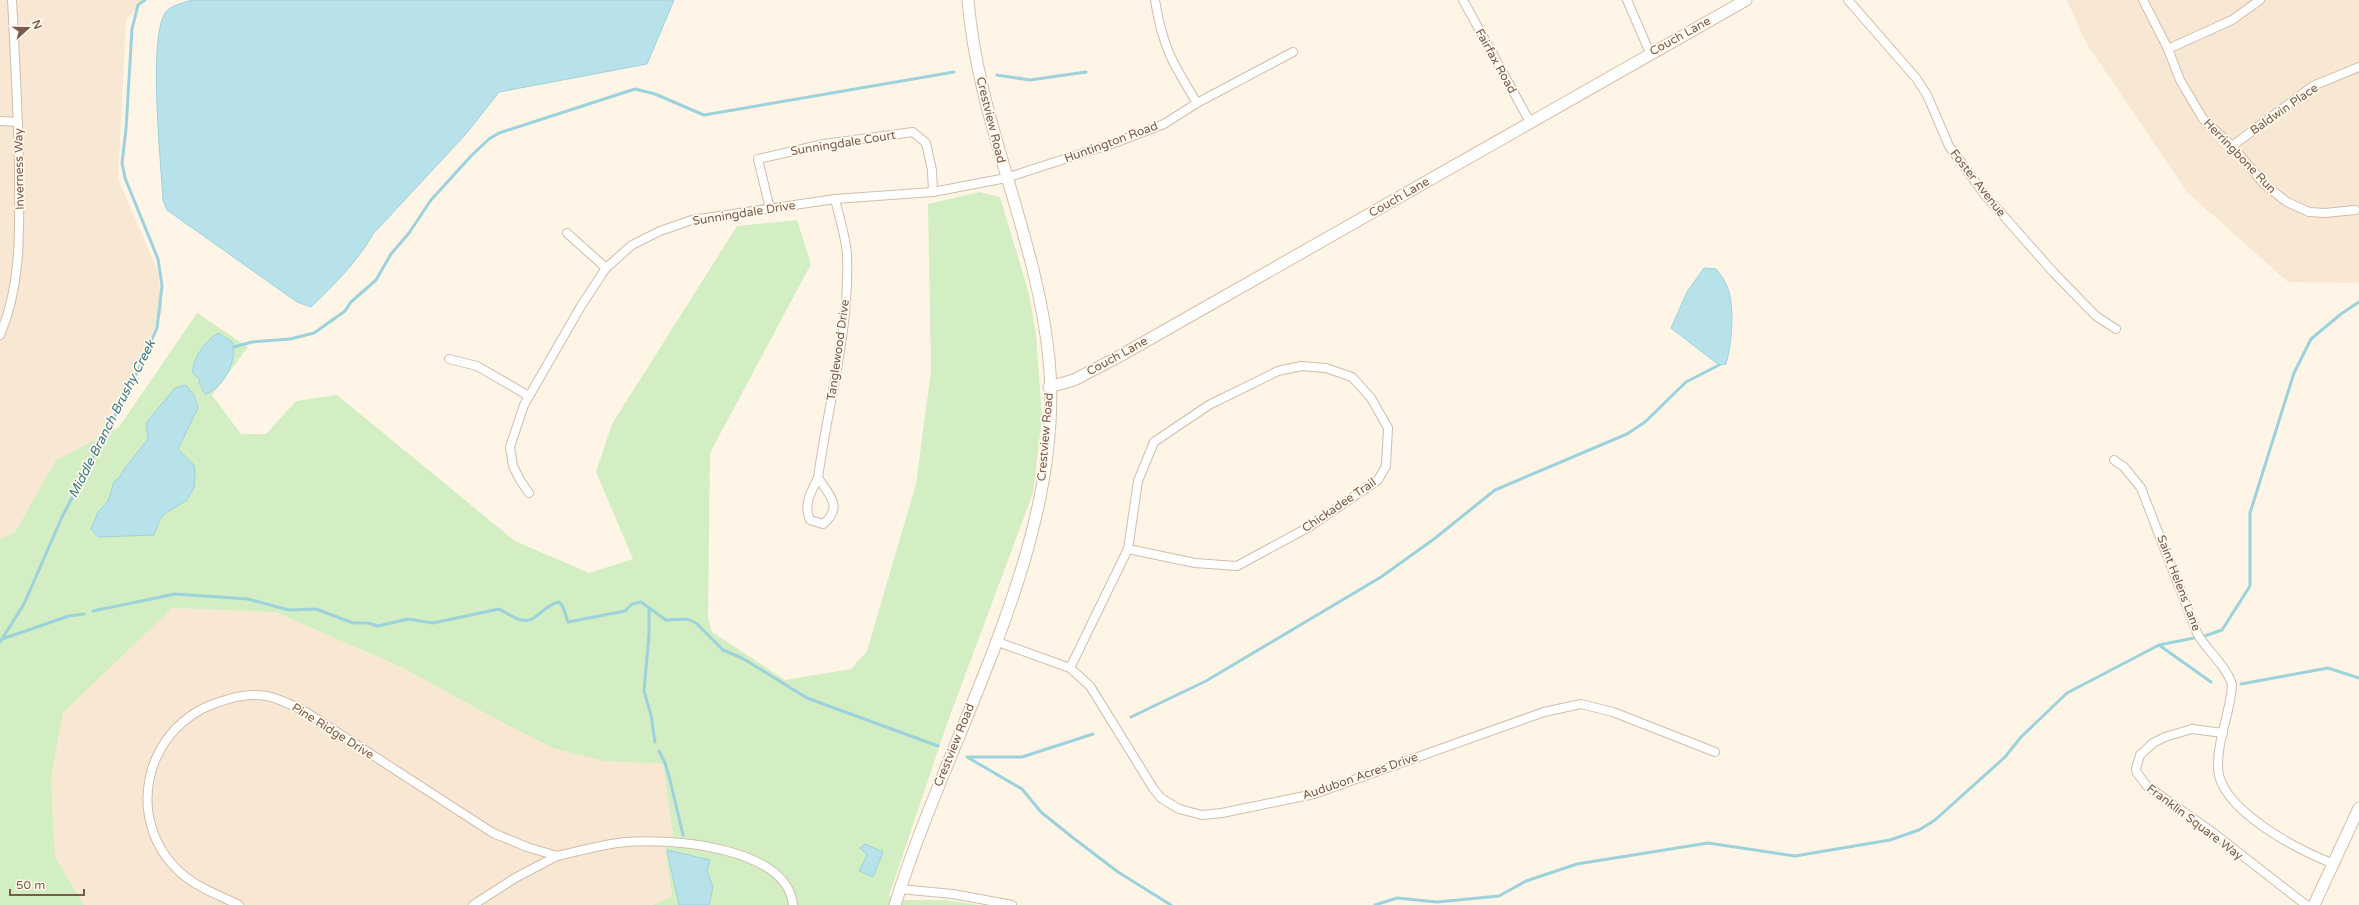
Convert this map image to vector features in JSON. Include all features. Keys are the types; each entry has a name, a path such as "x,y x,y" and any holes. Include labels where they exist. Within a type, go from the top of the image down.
{"street":[{"name":"Inverness Way","path":"0,335 9,313 16,279 20,230 18,122 12,0"},
{"name":"Crestview Road","path":"894,905 995,641 1031,538 1045,470 1049,387 1044,328 1033,274 986,108 976,60 968,0"},
{"path":"1155,0 1159,29 1166,48 1197,103"},
{"name":"Fairfax Road","path":"1463,0 1530,122"},
{"path":"1627,0 1650,53"},
{"name":"Couch Lane","path":"1049,387 1074,380 1118,356 1650,53 1746,0"},
{"name":"Foster Avenue","path":"1848,0 1916,78 1927,95 1949,146 1981,190 2054,274 2096,316 2116,329"},
{"name":"Herringbone Run","path":"2143,0 2168,49 2180,80 2203,119 2232,146 2264,184 2287,202 2309,212 2325,213 2355,210"},
{"path":"2168,49 2232,20 2260,0"},
{"name":"Huntington Road","path":"1006,178 1117,142 1164,124 1197,103 1293,52"},
{"name":"Baldwin Place","path":"2232,146 2313,86 2359,67"},
{"path":"0,122 18,122"},
{"name":"Sunningdale Court","path":"770,209 758,159 824,144 913,132 926,143 932,170 933,192"},
{"name":"Sunningdale Drive","path":"529,493 513,466 510,447 515,428 529,396 581,306 606,268 632,245 660,231 692,220 835,199 933,192 1006,178"},
{"name":"Tanglewood Drive","path":"818,478 832,500 834,508 831,518 823,524 810,520 806,512 810,495 818,478 842,342 847,298 847,254 835,199"},
{"path":"567,233 606,268"},
{"path":"449,359 477,366 529,396"},
{"name":"Chickadee Trail","path":"1070,668 1128,549 1138,481 1154,442 1209,405 1278,372 1302,366 1326,368 1352,376 1371,398 1388,428 1386,466 1378,480 1309,527 1236,566 1195,563 1128,549"},
{"name":"Saint Helens Lane","path":"2114,460 2124,467 2141,488 2197,633 2203,643 2228,672 2232,684 2232,692 2223,733 2218,767 2222,787 2257,822 2282,840 2335,864"},
{"name":"Audubon Acres Drive","path":"995,641 1070,668 1090,686 1152,788 1161,798 1179,809 1202,815 1222,813 1314,794 1544,712 1581,704 1613,712 1715,752"},
{"name":"Pine Ridge Drive","path":"239,905 192,882 172,863 153,829 149,816 148,793 152,764 166,739 177,727 188,718 212,704 244,696 267,696 287,702 493,833 527,847 557,856"},
{"name":"Franklin Square Way","path":"2223,733 2192,729 2165,737 2153,743 2140,755 2136,769 2147,786 2211,831 2306,905"},
{"path":"2314,905 2335,864 2359,808"},
{"name":"Pine Ridge Drive","path":"473,905 515,878 557,856 633,842 660,841 721,850 749,858 778,875 790,891 793,905"},
{"path":"899,889 953,894 1012,905"}],"shaded area":[{"path":"0,0 143,0 126,20 118,179 157,269 163,311 101,436 56,460 15,532 0,541"},
{"path":"2067,0 2359,0 2359,282 2288,282 2188,193 2085,41"},
{"path":"172,608 275,612 401,667 511,727 553,748 604,761 663,764 673,834 665,851 672,897 653,905 84,905 55,857 51,778 63,713"}],"green space":[{"path":"979,192 1000,197 1029,294 1036,334 1042,418 1033,493 948,721 889,896 902,900 946,900 978,905 653,905 672,896 665,851 673,834 663,764 604,761 553,748 511,727 401,667 275,612 172,608 63,713 51,778 55,857 84,905 0,905 0,539 15,532 56,460 119,427 197,313 248,347 212,395 241,434 266,434 296,401 337,395 515,541 589,573 633,559 596,472 612,424 737,226 797,220 811,264 710,453 708,617 712,632 785,680 851,669 867,651 916,484 931,370 928,204"}],"water":[{"path":"192,0 674,0 647,64 499,92 465,135 373,234 345,273 311,307 297,302 167,210 163,200 158,132 156,74 157,48 160,27 165,13 170,8"},
{"path":"1704,268 1716,269 1723,278 1731,300 1732,323 1730,345 1726,364 1719,365 1671,328 1687,292"},
{"path":"219,333 232,342 234,349 233,357 228,373 223,380 217,387 205,394 199,383 200,380 193,373 193,368 197,356 205,344"},
{"path":"186,385 194,395 198,408 178,449 194,465 194,488 186,501 167,512 160,519 154,535 98,537 91,529 98,512 108,501 114,482 119,478 148,439 146,423 175,388"},
{"path":"865,844 883,852 873,877 859,871 867,855 860,848"},
{"path":"667,850 710,860 707,871 713,887 709,905 679,905"}],"waterway":[{"name":"Middle Branch Brushy Creek","path":"0,642 24,604 62,517 134,379 157,328 162,286 158,259 125,178 122,163 126,129 132,29 138,5 145,0"},
{"path":"234,347 252,342 290,339 314,333 345,311 351,302 376,280 391,254 409,233 431,200 471,156 489,139 499,133 635,89 655,94 704,115 954,72"},
{"path":"997,75 1030,80 1086,72"},
{"path":"2202,637 2222,630 2250,586 2250,513 2294,373 2311,339 2341,314 2359,302"},
{"path":"1131,717 1206,681 1381,577 1434,539 1495,490 1627,434 1645,422 1686,382 1719,365"},
{"path":"93,611 175,594 248,599 289,610 316,609 353,623 368,623 378,626 408,619 433,623 499,609 518,619 530,620 547,607 559,602 563,607 568,622 625,611 632,604 641,602 666,620 687,619 696,623 723,650 742,658 807,698 938,746"},
{"path":"649,609 649,635 644,691 651,715 655,742"},
{"path":"2,639 69,616 84,614"},
{"path":"1375,905 1397,898 1437,902 1499,896 1526,881 1577,864 1708,843 1795,856 1890,840 1919,830 1935,820 2005,757 2021,737 2067,693 2159,645 2194,638"},
{"path":"2159,645 2211,682"},
{"path":"2241,684 2328,668 2359,678"},
{"path":"969,757 1022,757 1093,734"},
{"path":"659,751 665,763 670,780 683,835"},
{"path":"967,757 1022,789 1041,812 1072,837 1118,872 1171,905"}]}
